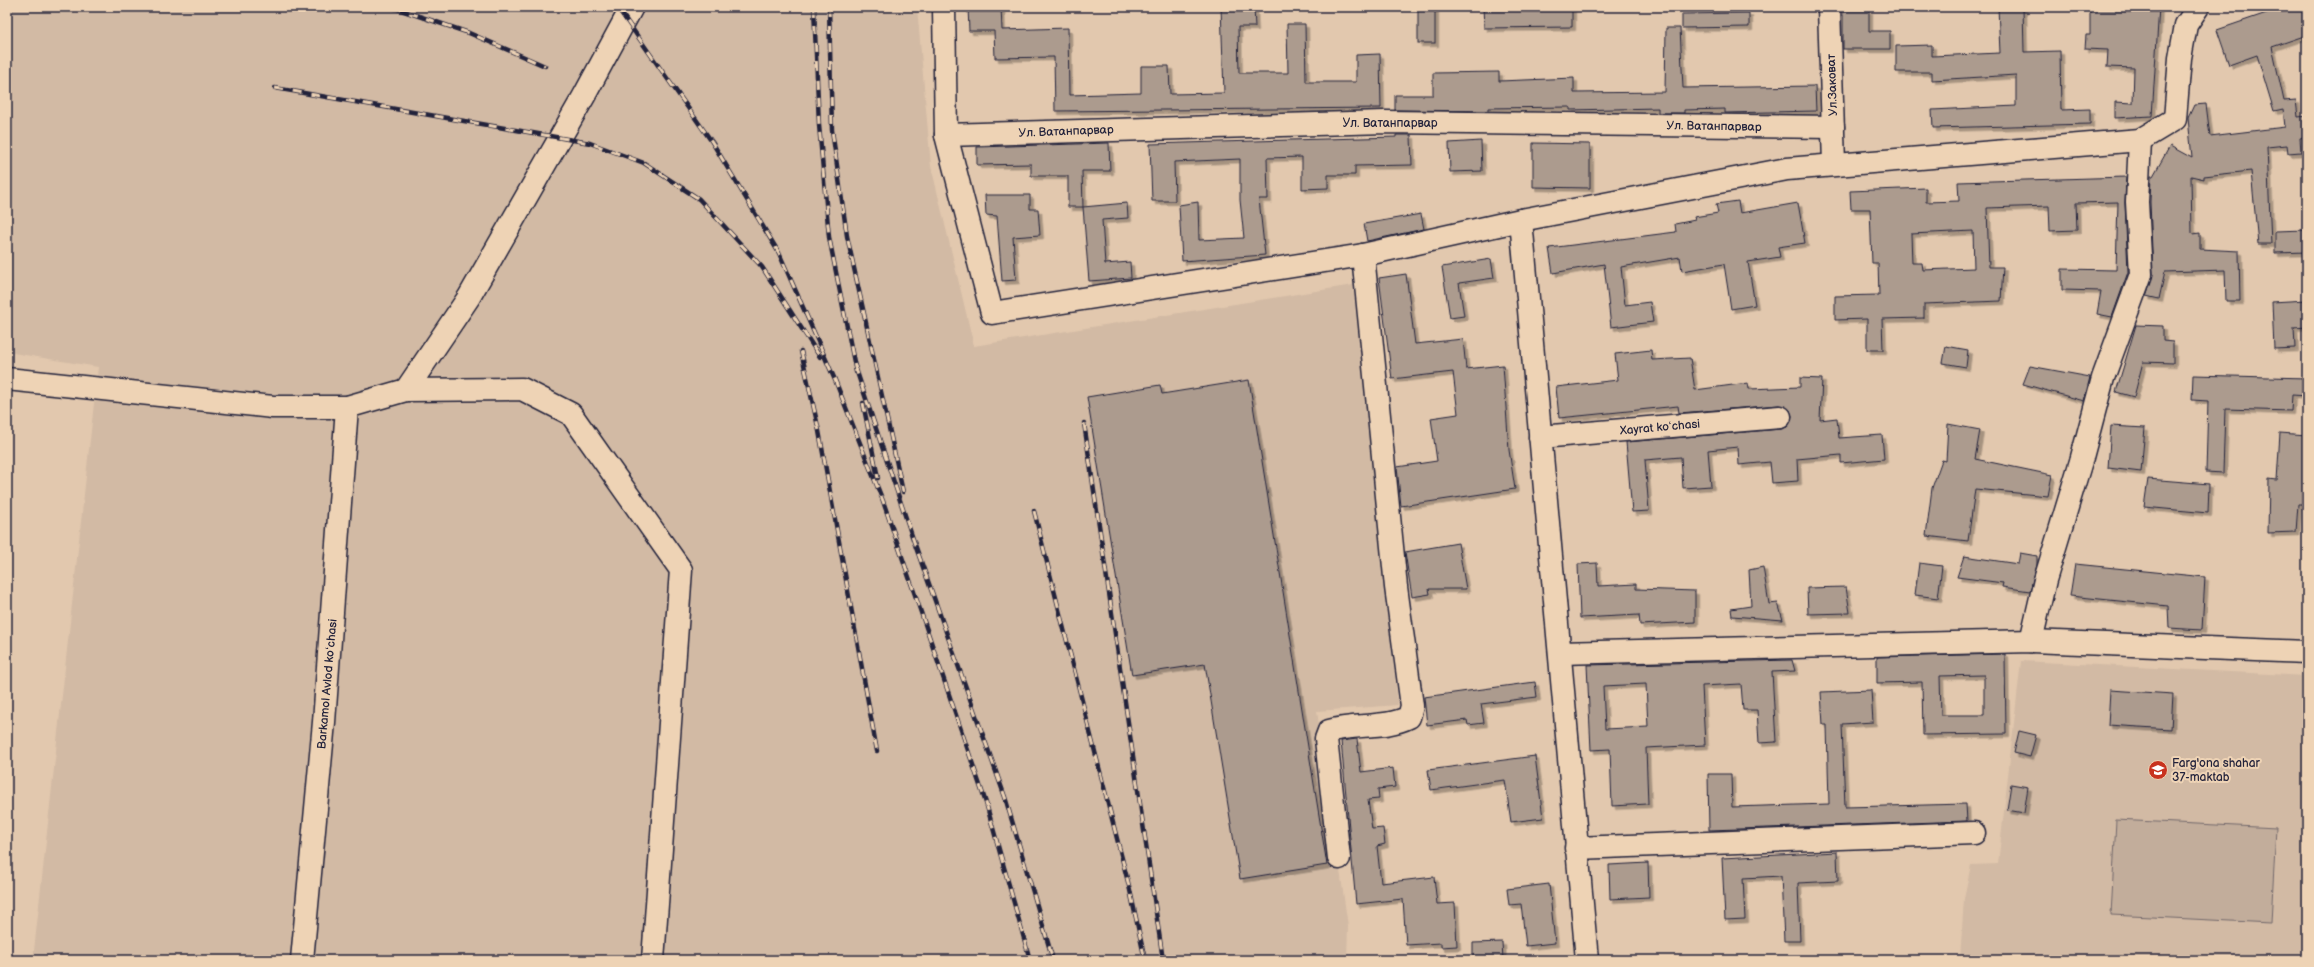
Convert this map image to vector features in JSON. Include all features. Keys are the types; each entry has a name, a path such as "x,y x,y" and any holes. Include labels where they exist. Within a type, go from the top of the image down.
{"street":[{"path":"406,390 469,297 584,96 632,7"},
{"path":"944,7 946,135 992,313 1363,255 1522,220 1787,169 2140,140 2175,119 2180,58 2186,25 2198,7"},
{"name":"Ул.Заковат","path":"1829,7 1834,164"},
{"name":"Ул. Ватанпарвар","path":"946,135 1386,122 1833,127"},
{"path":"2031,641 2045,580 2081,461 2103,378 2141,274 2136,202 2140,140"},
{"path":"1522,220 1576,848 1588,960"},
{"path":"1339,858 1326,739 1329,731 1345,726 1398,723 1409,717 1412,706 1396,587 1363,255"},
{"path":"7,381 273,408 347,407 406,390 522,389 571,414 681,570 653,960"},
{"name":"Barkamol Аvlod koʻchasi","path":"302,960 324,722 347,407"},
{"name":"Xayrat koʻchasi","path":"1540,437 1780,417"},
{"path":"1560,652 2031,641 2307,652"},
{"path":"1576,848 1974,833"}],"shaded area":[{"path":"7,7 917,7 931,166 974,346 1353,285 1398,705 1317,711 1348,926 1347,960 33,960 98,367 7,352"},
{"name":"Farg'ona shahar 37-maktab","path":"2021,661 2307,676 2307,960 1960,960 1964,898 1971,865 1998,864"},
{"path":"2116,820 2276,828 2271,923 2111,915"}],"building":[{"path":"968,7 1001,7 1002,30 1068,28 1069,95 1141,93 1141,66 1169,66 1170,94 1224,93 1221,7 1254,7 1255,27 1238,27 1239,73 1288,73 1287,24 1305,24 1306,82 1356,82 1356,55 1380,54 1381,108 1055,111 1054,57 995,58 994,31 969,31"},
{"path":"1418,7 1435,7 1435,43 1418,43"},
{"path":"1483,7 1501,7 1502,9 1572,8 1572,27 1484,28"},
{"path":"1998,7 2023,7 2024,52 2060,51 2061,110 2090,109 2090,124 1933,128 1932,110 2016,106 2016,75 1932,80 1932,72 1896,72 1896,46 1932,45 1932,56 2000,53"},
{"path":"2090,7 2159,7 2152,116 2115,118 2115,102 2133,103 2134,68 2107,67 2108,50 2085,49 2086,35 2090,35"},
{"path":"2284,7 2307,7 2307,35 2272,47 2284,101 2296,100 2298,117 2307,116 2307,137 2300,138 2301,152 2288,153 2287,145 2267,147 2271,244 2258,244 2251,171 2204,176 2204,179 2191,176 2192,234 2200,233 2200,249 2239,251 2240,301 2226,301 2225,270 2165,272 2159,299 2146,296 2153,274 2150,202 2151,176 2153,176 2170,146 2192,158 2188,118 2194,105 2206,104 2210,136 2285,127 2283,109 2274,111 2257,55 2229,65 2217,30"},
{"path":"1843,10 1869,10 1869,31 1890,31 1890,49 1843,49"},
{"path":"1749,13 1749,27 1682,28 1682,14"},
{"path":"1666,28 1680,28 1683,88 1815,86 1816,111 1725,113 1725,109 1684,110 1684,113 1658,113 1658,108 1570,110 1570,107 1488,108 1488,111 1395,110 1395,95 1433,95 1433,73 1499,72 1499,81 1574,78 1574,93 1665,92"},
{"path":"1396,135 1411,135 1412,165 1355,166 1355,175 1328,175 1328,188 1302,189 1302,157 1267,158 1268,199 1259,199 1265,255 1182,261 1179,205 1198,202 1199,240 1244,238 1240,200 1240,159 1174,162 1175,201 1152,201 1150,144 1396,137"},
{"path":"1481,141 1482,171 1450,172 1449,143"},
{"path":"1109,143 1110,171 1082,171 1083,207 1068,207 1068,176 1031,176 1031,164 977,165 977,147"},
{"path":"1533,143 1590,144 1590,188 1533,187"},
{"path":"2126,177 2125,203 2128,272 2112,317 2097,314 2101,291 2062,290 2062,269 2116,270 2118,202 2076,203 2077,230 2050,231 2049,206 1987,208 1989,267 2003,267 2001,301 1924,304 1924,318 1882,319 1883,350 1867,350 1867,319 1835,320 1835,296 1879,295 1878,263 1872,263 1870,209 1851,209 1850,191 1926,188 1926,202 1959,201 1958,182","holes":["1973,231 1974,268 1923,270 1922,263 1912,263 1911,234"]},
{"path":"985,195 1030,195 1030,209 1038,209 1040,235 1013,237 1016,280 1002,281 997,216 986,215"},
{"path":"1738,201 1740,213 1798,203 1805,243 1778,247 1780,257 1748,262 1755,305 1731,309 1724,264 1682,271 1680,257 1621,267 1625,305 1650,302 1653,322 1611,327 1604,264 1553,273 1549,248 1676,232 1675,224 1695,220 1694,217 1718,213 1716,204"},
{"path":"1127,203 1128,218 1102,220 1105,264 1130,262 1131,278 1089,281 1083,207"},
{"path":"1421,214 1424,229 1367,241 1364,224"},
{"path":"2307,230 2307,252 2275,253 2275,231"},
{"path":"1491,259 1494,278 1459,283 1464,316 1450,318 1442,267"},
{"path":"1406,274 1415,344 1463,339 1466,369 1503,365 1509,450 1515,489 1401,506 1397,467 1437,461 1431,418 1458,414 1453,372 1392,379 1379,278"},
{"path":"2307,300 2307,327 2294,328 2295,348 2274,349 2272,302"},
{"path":"2136,325 2163,326 2163,341 2173,342 2173,363 2143,362 2134,397 2116,392"},
{"path":"1946,346 1968,350 1966,367 1943,363"},
{"path":"1651,350 1652,360 1690,358 1695,390 1748,383 1749,389 1800,387 1800,378 1822,379 1820,420 1837,418 1839,438 1882,435 1884,459 1841,463 1841,455 1797,459 1798,481 1772,483 1770,462 1739,465 1738,447 1708,450 1711,486 1683,488 1681,457 1645,460 1649,511 1632,512 1626,442 1781,429 1787,427 1792,416 1790,410 1779,405 1679,413 1678,406 1559,418 1556,387 1618,380 1615,354"},
{"path":"2030,366 2090,377 2084,401 2023,384"},
{"path":"2193,375 2307,378 2307,396 2292,395 2291,411 2225,409 2223,473 2206,472 2208,401 2192,400"},
{"path":"1249,380 1327,865 1240,879 1205,664 1132,675 1087,397 1160,385 1162,394"},
{"path":"1948,424 1980,430 1975,459 2052,475 2048,496 1975,489 1968,541 1926,536 1932,488 1942,460 1946,461"},
{"path":"2111,426 2145,428 2141,472 2108,468"},
{"path":"2280,433 2307,435 2307,504 2298,504 2296,532 2268,533 2269,479 2277,480"},
{"path":"2148,479 2209,484 2208,513 2144,507"},
{"path":"1458,543 1466,589 1429,589 1430,594 1412,597 1405,552"},
{"path":"2020,553 2037,556 2037,565 2030,591 2002,587 2003,583 1957,577 1964,556 2018,564"},
{"path":"1597,563 1598,586 1636,584 1636,589 1695,591 1695,622 1640,625 1639,615 1580,618 1578,564"},
{"path":"1919,563 1942,566 1938,598 1915,595"},
{"path":"2075,564 2205,577 2202,630 2169,628 2168,606 2070,596"},
{"path":"1763,567 1769,604 1778,603 1783,620 1732,616 1731,609 1751,606 1749,570"},
{"path":"1846,587 1850,613 1808,614 1807,588"},
{"path":"2005,654 2006,734 1923,735 1922,682 1877,683 1877,657","holes":["1984,675 1984,715 1941,715 1940,676"]},
{"path":"1792,660 1795,671 1772,672 1776,742 1759,743 1757,710 1743,710 1741,684 1702,686 1705,745 1646,748 1648,804 1612,806 1610,749 1591,750 1587,665","holes":["1646,684 1648,727 1605,729 1603,686"]},
{"path":"1535,682 1537,697 1481,704 1484,723 1468,725 1467,720 1427,725 1424,697"},
{"path":"1871,690 1873,722 1842,724 1845,807 1966,804 1967,821 1709,830 1708,774 1731,774 1732,807 1829,804 1827,725 1823,725 1821,692"},
{"path":"2110,690 2173,694 2171,729 2108,725"},
{"path":"2019,731 2036,735 2030,757 2014,753"},
{"path":"1357,739 1361,772 1393,768 1395,787 1378,789 1379,799 1368,800 1372,829 1383,828 1385,844 1377,846 1381,883 1434,877 1437,904 1455,903 1457,946 1441,947 1441,943 1406,945 1403,899 1356,904 1341,741"},
{"path":"1535,756 1543,818 1511,822 1505,780 1431,790 1428,770"},
{"path":"2011,784 2028,787 2024,813 2007,810"},
{"path":"1837,852 1838,881 1798,883 1800,941 1784,941 1781,876 1743,878 1745,919 1725,920 1722,858"},
{"path":"1648,863 1649,897 1610,899 1609,865"},
{"path":"1549,884 1555,943 1526,946 1521,904 1509,905 1507,889"},
{"path":"1502,942 1503,960 1473,960 1473,943"}],"railway":[{"path":"392,7 469,33 545,66"},
{"path":"617,7 712,142 779,253 835,380 883,501 986,803 1030,960"},
{"path":"814,7 819,125 829,237 856,372"},
{"path":"829,7 832,130 847,236 903,492"},
{"path":"275,88 590,143 644,163 699,199 762,267 820,357"},
{"path":"801,351 819,431 877,751"},
{"path":"855,366 913,539 1005,797 1053,960"},
{"path":"863,403 878,478"},
{"path":"1084,423 1163,960"},
{"path":"1034,511 1130,890 1145,960"}],"place":[{"name":"Farg'ona shahar 37-maktab","path":"2158,770"}]}
